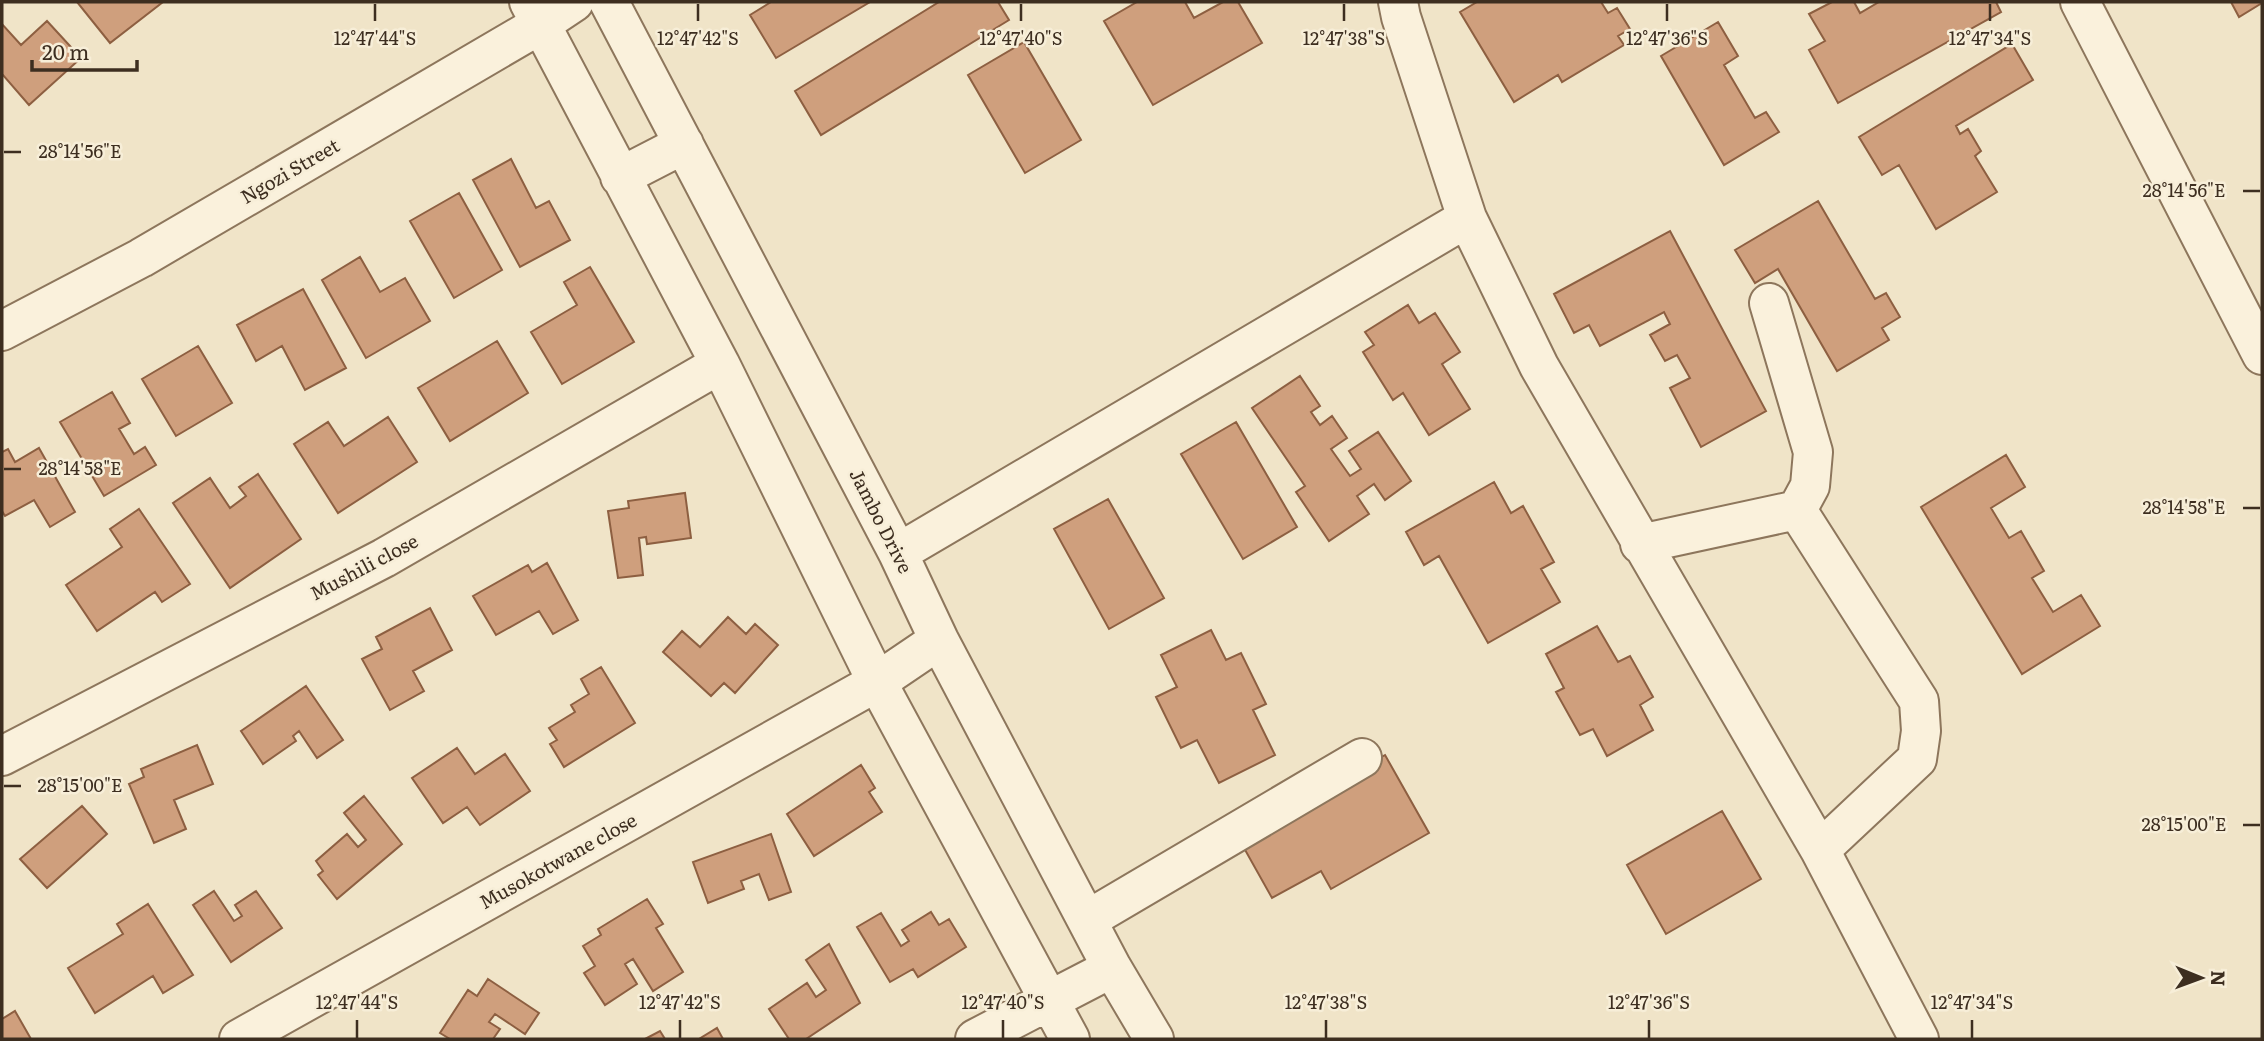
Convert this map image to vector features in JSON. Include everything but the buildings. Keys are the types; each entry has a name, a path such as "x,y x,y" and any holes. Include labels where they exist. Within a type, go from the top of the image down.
{"street":[{"name":"Ngozi Street","path":"2,331 141,258 535,13 574,2"},
{"name":"Jambo Drive","path":"609,2 898,553 939,640 1112,968 1154,1039"},
{"path":"1398,2 1467,218 1539,366 1820,850 1919,1039"},
{"path":"2080,2 2262,355"},
{"path":"535,13 720,364 877,682 1070,1039"},
{"path":"621,177 684,144"},
{"path":"898,553 1467,218"},
{"path":"1640,544 1797,510 1810,486 1813,452 1769,303"},
{"name":"Mushili close","path":"2,756 384,558 720,364"},
{"path":"1797,510 1919,701 1921,731 1917,759 1820,850"},
{"name":"Musokotwane close","path":"239,1039 877,682 939,640"},
{"path":"1087,920 1362,758"},
{"path":"975,1039 1112,968"}]}
